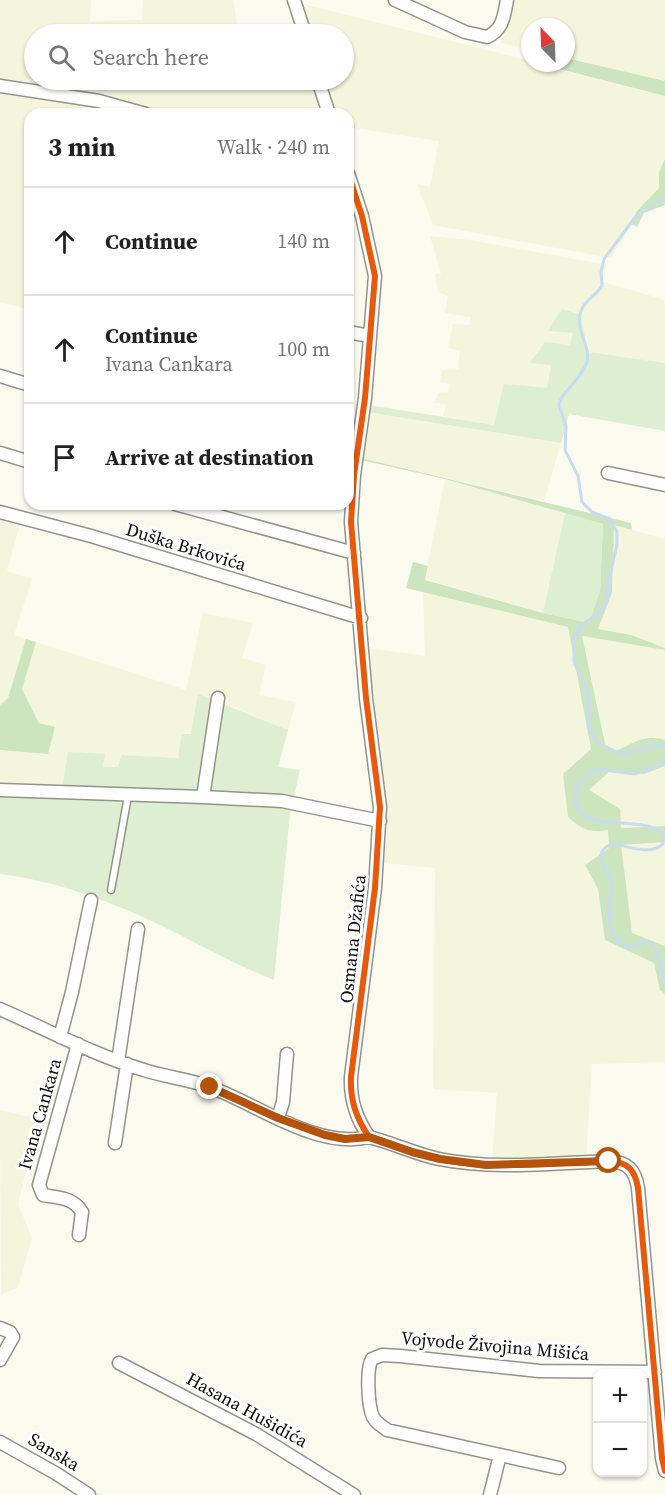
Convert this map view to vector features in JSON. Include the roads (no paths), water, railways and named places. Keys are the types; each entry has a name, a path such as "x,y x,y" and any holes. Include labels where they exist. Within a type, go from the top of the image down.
{"street":[{"path":"294,0 301,24"},
{"path":"395,0 465,32 487,37 497,32 501,26 507,0"},
{"path":"0,86 24,90"},
{"path":"26,90 99,101 124,108"},
{"path":"321,90 327,108"},
{"name":"Osmana Džafića","path":"354,192 368,238 375,276 365,398 354,458"},
{"path":"354,333 370,336"},
{"path":"0,376 24,383"},
{"path":"0,453 24,460"},
{"path":"608,473 665,485"},
{"path":"197,510 354,553"},
{"name":"Osmana Džafića","path":"351,510 366,698 378,781 380,821 375,888 351,1077 353,1107 369,1137"},
{"name":"Duška Brkovića","path":"0,512 91,536 361,618"},
{"path":"203,797 218,698"},
{"path":"0,790 282,801 380,821"},
{"path":"60,1037 91,900"},
{"path":"115,1143 138,929"},
{"name":"Ivana Cankara","path":"0,1009 123,1063 210,1087 278,1118 335,1137 345,1139 369,1137"},
{"name":"Ivana Cankara","path":"78,1044 39,1185 43,1195 71,1200 78,1205 82,1212 79,1235"},
{"path":"278,1118 283,1102 287,1054"},
{"path":"369,1137 431,1157 486,1165 609,1161 626,1164 636,1177 638,1188 665,1471"},
{"path":"0,1328 10,1332 13,1337 0,1360"},
{"name":"Vojvode Živojina Mišića","path":"559,1468 387,1430 379,1425 370,1409 369,1370 372,1359 382,1355 538,1371 655,1372"},
{"name":"Hasana Hušidića","path":"119,1363 256,1434 354,1495"},
{"name":"Sanska","path":"0,1442 89,1495"},
{"path":"490,1495 500,1455"}],"lane":[{"path":"111,890 128,795"}],"waterway":[{"path":"665,196 636,216 604,259 601,272 602,286 585,303 579,318 587,350 587,362 563,395 559,405 566,426 565,450 578,476 582,502 592,512 610,519 617,532 617,545 608,583 607,602 599,613 580,626 574,639 574,662 588,693 588,727 598,743 619,753 634,752 657,745 665,747"},
{"path":"665,762 634,774 597,769 584,779 576,793 577,807 583,815 595,820 653,828 662,834 663,844 654,849 609,845 604,849 600,858 611,880 609,911 614,935 629,948 646,941 652,945 656,949 665,984"}]}
